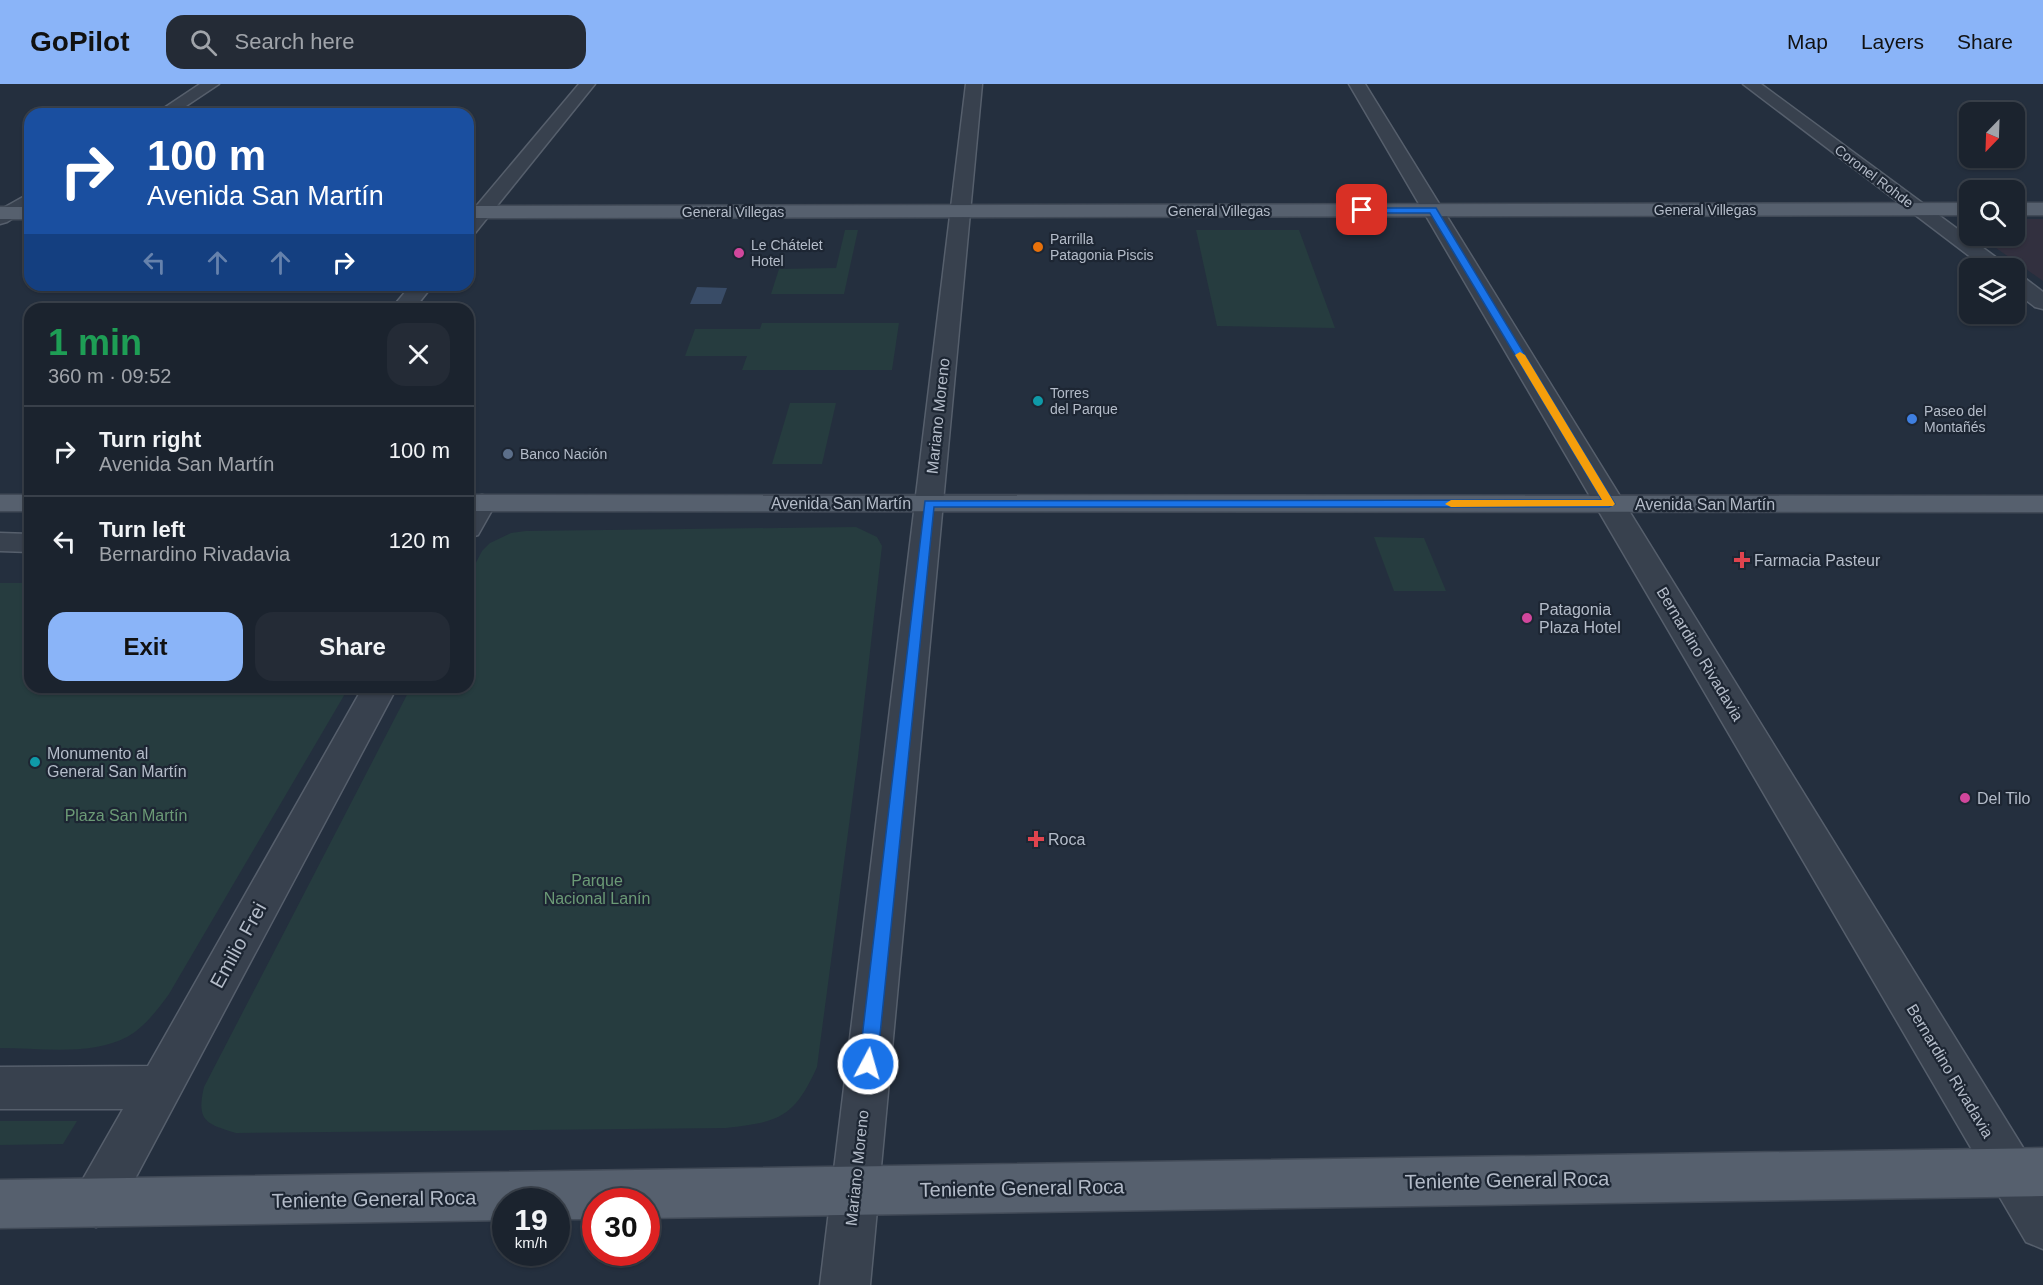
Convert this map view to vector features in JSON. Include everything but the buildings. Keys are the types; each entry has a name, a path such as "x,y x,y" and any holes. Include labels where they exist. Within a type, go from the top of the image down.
{"main road":[{"name":"General Villegas","path":"475,212 1959,209"},
{"path":"2025,209 2043,209"},
{"path":"2,215 24,213"},
{"path":"0,503 24,503"},
{"name":"Avenida San Martín","path":"475,503 2043,504"},
{"name":"Teniente General Roca","path":"0,1204 2027,1172"}],"street":[{"path":"173,108 211,84"},
{"path":"475,212 587,84"},
{"name":"Mariano Moreno","path":"845,1285 974,84"},
{"name":"Bernardino Rivadavia","path":"1357,84 1609,504 2027,1172 2043,1225"},
{"name":"Coronel Rohde","path":"1750,84 1984,258"},
{"path":"2,215 24,202"},
{"path":"2025,289 2043,302"},
{"path":"407,303 417,291"},
{"path":"0,543 24,543"},
{"name":"Emilio Frei","path":"96,1203 377,693"},
{"path":"0,1088 159,1087"}],"shaded area":[{"path":"2025,219 2043,219 2043,281 2025,268 2025,258 2010,258 1993,246 2025,246"}],"green space":[{"path":"845,230 858,230 844,294 771,294 779,269 836,268"},
{"path":"1196,230 1299,230 1335,328 1217,326"},
{"path":"762,323 899,323 892,370 742,370 747,356 685,356 695,329 760,329"},
{"path":"790,403 836,403 822,464 772,464"},
{"name":"Parque Nacional Lanín","path":"856,527 877,537 882,546 858,757 817,1067 809,1084 792,1107 772,1120 726,1128 236,1133 217,1127 203,1114 201,1107 204,1087 408,693 474,693 474,566 482,551 490,543 511,533"},
{"path":"1374,537 1424,538 1446,591 1394,591"},
{"name":"Plaza San Martín","path":"0,583 24,583 24,693 345,693 169,994 151,1017 127,1037 98,1047 65,1050 0,1048"},
{"path":"0,1121 77,1121 63,1144 0,1145"}],"water":[{"path":"697,287 727,288 721,304 690,304"}],"slow traffic":[{"path":"1451,504 1609,504 1520,355"}],"place":[{"name":"Parrilla Patagonia Piscis","path":"1038,247"},
{"name":"Le Chátelet Hotel","path":"739,253"},
{"name":"Torres del Parque","path":"1038,401"},
{"name":"Paseo del Montañés","path":"1912,419"},
{"name":"Banco Nación","path":"508,454"},
{"name":"Farmacia Pasteur","path":"1742,560"},
{"name":"Patagonia Plaza Hotel","path":"1527,618"},
{"name":"Monumento al General San Martín","path":"35,762"},
{"name":"Del Tilo","path":"1965,798"},
{"name":"Roca","path":"1036,839"}],"route":[{"path":"868,1064 929,503 1609,504 1433,210 1362,210"}]}
